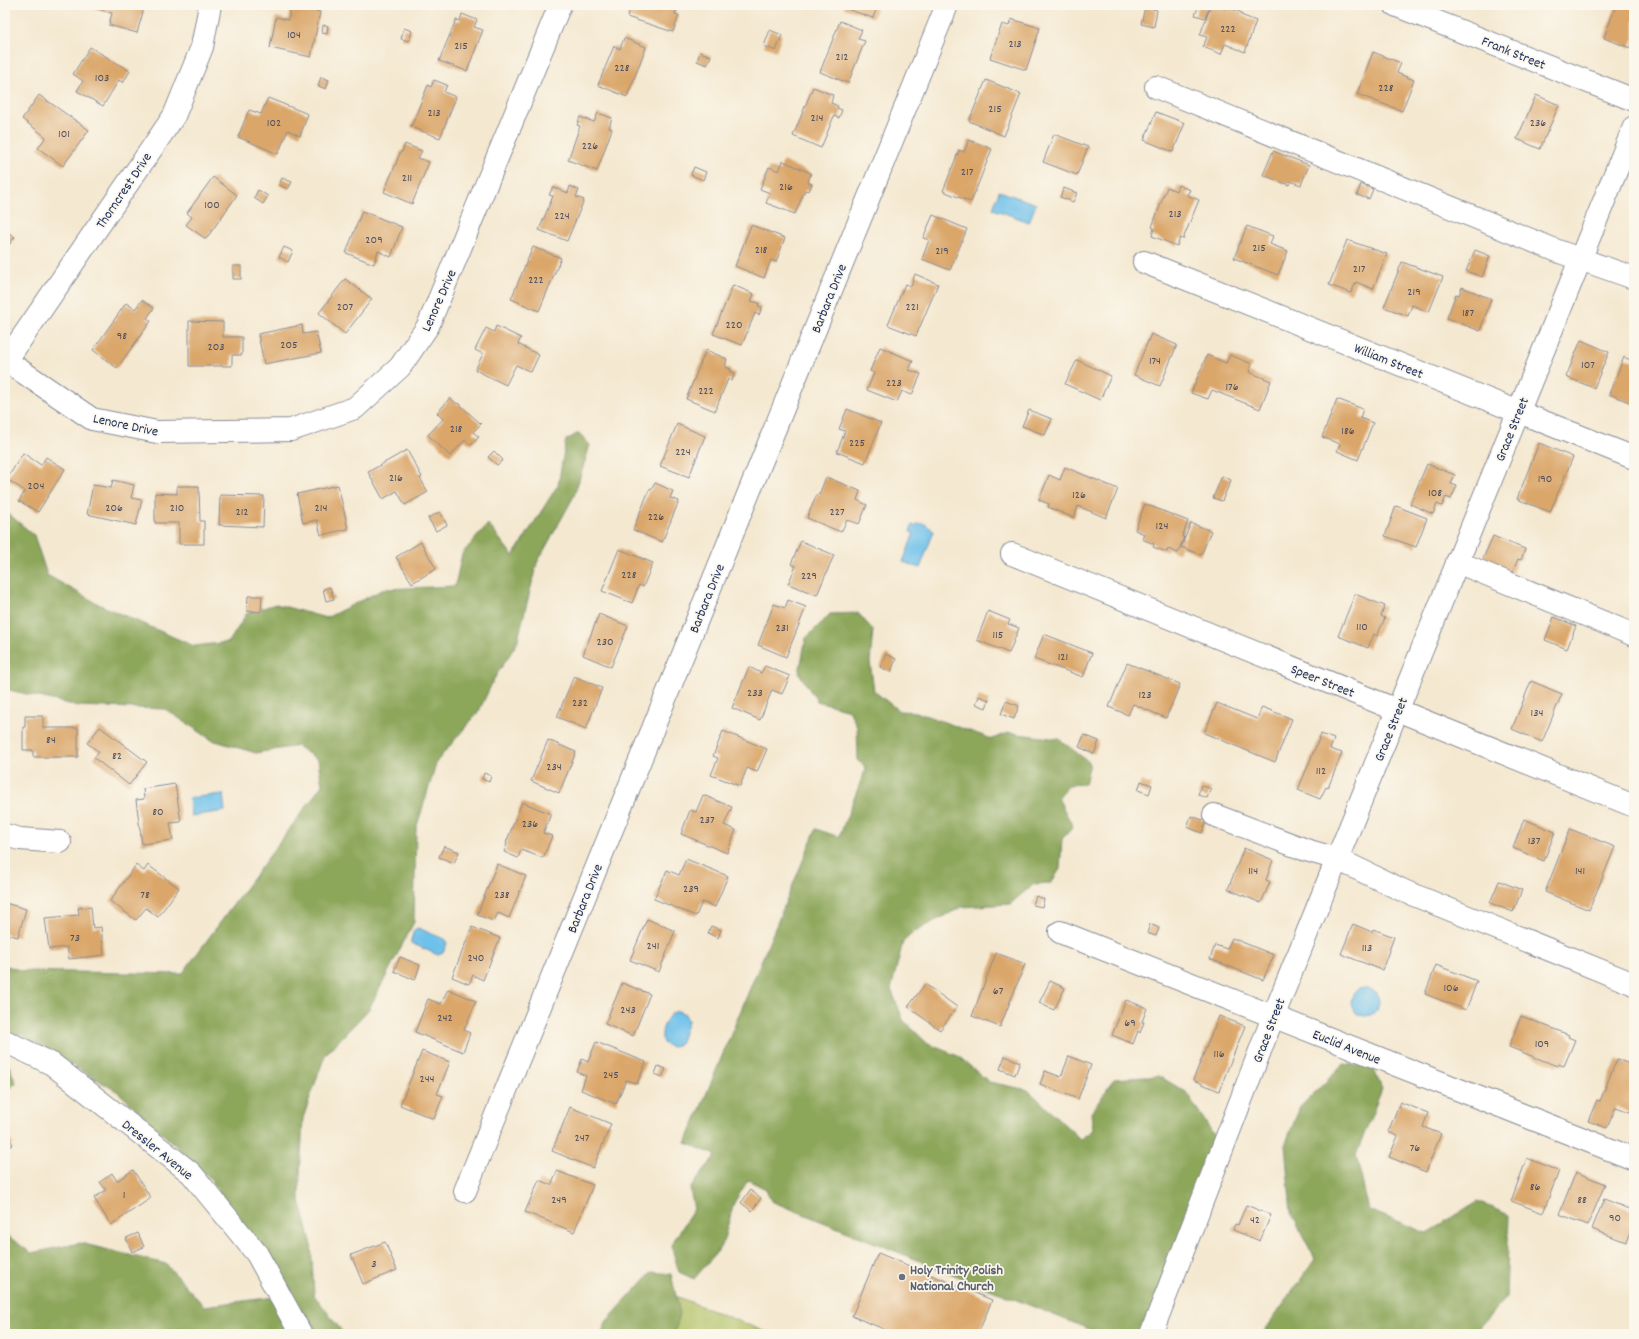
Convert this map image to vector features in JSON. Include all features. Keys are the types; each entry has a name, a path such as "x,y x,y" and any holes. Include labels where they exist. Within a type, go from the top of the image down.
{"street":[{"name":"Thorncrest Drive","path":"6,361 174,116 202,47 210,5"},
{"name":"Lenore Drive","path":"6,361 92,419 157,432 291,430 355,408 400,367 428,326 560,5"},
{"name":"Barbara Drive","path":"465,1191 947,5"},
{"name":"Frank Street","path":"1394,5 1634,100"},
{"path":"1156,86 1580,259 1634,278"},
{"name":"Grace Street","path":"1151,1334 1273,1016 1634,127"},
{"name":"William Street","path":"1144,262 1634,458"},
{"name":"Speer Street","path":"1012,554 1634,806"},
{"path":"1457,562 1634,634"},
{"path":"1214,814 1306,850 1337,859 1404,891 1634,984"},
{"path":"5,835 20,839 60,842"},
{"name":"Euclid Avenue","path":"1060,932 1634,1159"},
{"name":"Dressler Avenue","path":"5,1041 52,1064 191,1173 257,1254 301,1334"}],"green space":[{"path":"579,433 590,445 574,496 537,563 517,643 494,679 479,711 437,761 416,829 414,922 369,1009 325,1055 303,1118 299,1196 311,1241 314,1295 344,1334 303,1334 258,1253 210,1178 118,1092 21,1034 5,1036 5,965 22,971 182,974 322,785 318,760 297,746 256,753 212,740 165,709 78,706 5,689 5,511 34,535 47,575 100,605 194,646 229,642 247,613 276,604 326,618 384,589 455,586 462,554 488,524 513,556 558,485 566,440"},
{"path":"858,613 873,630 870,662 874,691 899,711 916,712 992,739 1009,733 1059,739 1090,763 1085,784 1068,785 1058,798 1073,827 1062,839 1060,869 1051,883 1034,884 1010,904 962,907 915,931 903,942 891,989 903,1020 928,1044 958,1056 989,1082 1028,1090 1080,1139 1093,1130 1091,1113 1114,1079 1159,1076 1186,1092 1221,1146 1149,1334 1101,1334 771,1201 766,1189 748,1180 734,1203 722,1246 694,1279 679,1272 671,1245 694,1209 690,1189 716,1155 686,1143 816,829 839,837 866,768 858,760 857,726 849,710 817,701 799,673 806,638 830,614"},
{"path":"5,1056 16,1083 5,1092"},
{"path":"1344,1064 1373,1067 1382,1089 1356,1155 1369,1210 1426,1233 1478,1202 1509,1215 1506,1297 1473,1334 1266,1334 1266,1329 1315,1259 1291,1213 1285,1145 1300,1107"},
{"path":"5,1234 31,1253 80,1243 166,1264 204,1306 275,1297 296,1334 5,1334"},
{"path":"652,1272 671,1274 680,1314 674,1334 603,1334 604,1324"},
{"path":"668,1293 771,1334 652,1334"}],"water":[{"path":"999,191 1036,204 1029,222 993,209"},
{"path":"917,524 925,524 934,531 920,568 903,562 914,533 910,532 912,525 916,526"},
{"path":"223,794 225,811 191,816 189,798"},
{"path":"418,928 444,939 447,943 443,953 438,955 411,943 414,930"},
{"path":"1365,988 1375,992 1379,1002 1375,1012 1365,1016 1355,1012 1351,1002 1355,992"},
{"path":"678,1011 685,1014 688,1021 680,1044 671,1047 663,1043 662,1034 664,1024 667,1019 670,1015"}],"building":[{"path":"83,5 145,5 137,33 109,25 112,13"},
{"path":"632,5 678,5 675,14 679,15 673,32 627,17"},
{"path":"845,5 878,5 873,18 844,8"},
{"path":"1199,5 1209,9 1205,18 1195,15"},
{"path":"1211,5 1226,9 1227,7 1256,21 1245,52 1225,44 1221,54 1203,47 1207,37 1200,35"},
{"path":"1616,5 1634,5 1634,38 1630,48 1604,38"},
{"path":"291,6 320,12 311,57 270,48 276,17 288,20"},
{"path":"1145,7 1157,10 1154,27 1141,24"},
{"path":"462,14 477,20 474,27 483,30 467,71 439,61 456,20 460,21"},
{"path":"1011,19 1040,28 1026,70 990,58 1002,24 1009,26"},
{"path":"840,21 862,30 858,39 865,41 848,83 820,72"},
{"path":"323,25 328,26 327,34 322,33"},
{"path":"404,28 412,31 409,41 401,39"},
{"path":"770,30 782,35 776,51 764,46"},
{"path":"624,38 646,47 627,97 598,85 614,46 620,49"},
{"path":"90,47 130,71 123,83 119,80 103,106 77,91 83,81 73,74"},
{"path":"700,52 711,56 707,65 697,61"},
{"path":"1373,52 1401,63 1397,73 1414,80 1402,111 1357,94"},
{"path":"321,77 329,80 326,89 318,86"},
{"path":"434,80 447,85 444,92 456,97 440,138 411,127 428,85 431,87"},
{"path":"986,80 1021,94 1004,136 969,121"},
{"path":"813,87 833,95 831,103 838,106 837,108 842,110 839,118 834,116 821,148 793,136"},
{"path":"39,95 89,130 63,166 38,148 46,137 22,119"},
{"path":"1536,95 1559,105 1540,149 1517,139"},
{"path":"268,98 308,114 300,136 288,130 278,154 238,137 249,110 261,114"},
{"path":"1156,112 1185,123 1173,152 1144,140"},
{"path":"598,113 612,118 609,128 612,129 597,171 568,160 580,126 577,125 580,117 594,122"},
{"path":"1054,134 1088,147 1077,175 1043,162"},
{"path":"969,140 992,149 971,202 943,191 959,150 964,152"},
{"path":"405,144 422,151 418,158 429,162 412,204 384,192"},
{"path":"1273,151 1309,165 1301,185 1290,181 1289,185 1263,175"},
{"path":"783,161 811,173 808,182 812,184 809,191 805,190 795,214 766,203 770,193 760,189 769,167 779,171"},
{"path":"694,167 706,172 703,180 691,175"},
{"path":"213,177 237,195 206,239 186,225 192,217 187,213"},
{"path":"282,178 292,182 288,189 279,185"},
{"path":"1361,184 1373,189 1369,199 1357,195"},
{"path":"1178,185 1190,190 1187,195 1199,200 1183,239 1180,238 1177,246 1152,236 1154,228 1152,227 1167,187 1176,191"},
{"path":"570,186 579,190 576,197 584,200 567,241 539,230 553,196 549,195 553,187 568,193"},
{"path":"1064,188 1077,193 1073,202 1060,197"},
{"path":"258,190 268,196 263,204 254,198"},
{"path":"362,211 402,227 391,257 378,251 374,264 346,253"},
{"path":"933,215 967,229 950,270 922,259 929,240 923,238"},
{"path":"751,225 785,238 776,262 771,260 764,278 735,266"},
{"path":"1247,226 1273,236 1270,244 1288,251 1278,275 1234,258"},
{"path":"5,230 15,237 5,250"},
{"path":"1347,240 1387,254 1373,289 1356,282 1351,293 1329,285"},
{"path":"284,247 293,251 288,262 279,257"},
{"path":"533,247 561,258 539,311 511,299"},
{"path":"1475,250 1490,256 1482,277 1466,271"},
{"path":"1402,262 1443,277 1429,312 1412,305 1408,316 1384,307"},
{"path":"233,266 241,266 241,279 233,279"},
{"path":"915,274 938,284 916,336 888,325 905,284 911,286"},
{"path":"345,279 372,299 345,334 319,313"},
{"path":"733,285 754,294 751,301 759,303 758,306 762,307 759,315 755,313 742,345 713,334"},
{"path":"1462,287 1491,299 1480,331 1447,318 1456,294 1459,295"},
{"path":"142,300 154,308 147,318 151,321 117,368 93,350 126,303 135,309"},
{"path":"189,321 223,322 223,337 242,337 242,355 232,355 232,366 189,366"},
{"path":"302,325 303,334 316,332 321,353 264,364 258,334"},
{"path":"496,326 521,338 518,344 539,355 531,372 516,365 506,385 475,370 483,354 475,350 486,328 494,332"},
{"path":"1151,334 1177,345 1160,386 1134,375"},
{"path":"1581,340 1609,352 1594,388 1566,377"},
{"path":"880,347 913,361 909,370 921,374 912,395 902,391 897,402 867,390 874,373 870,371"},
{"path":"706,350 727,359 725,367 731,369 730,371 735,373 732,381 728,379 715,411 686,399"},
{"path":"1207,355 1226,363 1230,355 1252,364 1249,372 1271,381 1260,409 1212,390 1208,399 1191,393"},
{"path":"1624,357 1634,362 1634,404 1609,394"},
{"path":"1077,360 1111,376 1100,400 1065,384"},
{"path":"450,398 457,404 458,403 481,424 473,432 479,437 471,445 465,440 450,456 428,435 443,419 437,413"},
{"path":"1337,399 1363,409 1360,418 1373,423 1358,460 1337,451 1340,444 1322,437"},
{"path":"847,409 881,423 865,463 837,452 845,431 839,429"},
{"path":"1029,410 1052,419 1045,435 1022,426"},
{"path":"677,424 705,436 689,477 660,466"},
{"path":"1539,443 1573,457 1550,512 1517,499"},
{"path":"407,450 422,477 420,478 428,492 405,505 397,491 383,499 368,472"},
{"path":"494,451 503,460 497,465 488,457"},
{"path":"23,453 41,465 46,457 65,469 38,512 19,501 25,491 7,479"},
{"path":"1427,464 1455,475 1451,484 1457,486 1451,499 1446,497 1442,506 1437,504 1433,514 1410,504"},
{"path":"1065,467 1118,489 1106,518 1078,506 1074,518 1048,507 1049,504 1039,500 1049,475 1060,480"},
{"path":"1222,476 1231,480 1222,501 1213,498"},
{"path":"826,477 860,491 857,500 867,505 859,524 847,520 841,532 807,518 817,494 819,495"},
{"path":"113,480 134,485 131,498 142,500 136,525 87,514 93,485 111,488"},
{"path":"655,483 673,491 670,498 679,501 662,542 633,530 649,490 651,490"},
{"path":"338,485 348,529 321,535 317,520 303,523 297,494"},
{"path":"177,486 199,486 200,521 204,521 204,544 179,544 179,523 155,523 155,493 177,494"},
{"path":"220,495 264,496 263,527 219,525"},
{"path":"1145,504 1188,521 1178,553 1168,549 1167,552 1153,547 1154,544 1142,539 1144,534 1135,530"},
{"path":"1396,506 1427,518 1416,547 1385,536"},
{"path":"440,512 447,525 436,531 428,518"},
{"path":"1191,523 1211,531 1201,555 1181,547"},
{"path":"1493,536 1525,549 1521,560 1518,559 1512,573 1482,561"},
{"path":"801,541 834,555 817,595 788,584 796,566 791,564"},
{"path":"421,542 436,569 412,583 396,557"},
{"path":"619,549 653,563 643,587 639,585 632,603 602,591"},
{"path":"330,587 334,599 326,601 323,589"},
{"path":"1355,594 1385,606 1381,616 1385,618 1377,636 1374,634 1368,648 1338,636"},
{"path":"248,596 262,596 261,612 247,611"},
{"path":"788,600 806,607 786,657 758,645 774,604 785,608"},
{"path":"988,611 1010,620 1008,624 1019,628 1009,653 977,640"},
{"path":"599,614 628,626 611,667 583,655"},
{"path":"1554,617 1576,626 1567,649 1545,640"},
{"path":"1044,634 1092,653 1083,677 1034,659"},
{"path":"886,654 896,659 891,672 880,667"},
{"path":"1127,663 1180,684 1166,718 1133,704 1128,715 1109,707"},
{"path":"765,666 790,676 782,694 772,690 760,720 732,708 749,667 761,673"},
{"path":"574,676 602,688 586,729 557,717"},
{"path":"1531,681 1562,694 1542,742 1512,729"},
{"path":"979,696 989,700 986,708 976,704"},
{"path":"1006,701 1019,706 1014,719 1001,714"},
{"path":"1217,703 1257,719 1262,707 1292,719 1275,762 1204,733"},
{"path":"25,716 43,716 43,728 78,728 78,757 33,757 33,750 23,750 23,727 25,727"},
{"path":"100,727 147,762 129,785 94,758 99,752 87,743"},
{"path":"723,731 767,749 757,772 747,768 740,786 711,775 718,758 713,756"},
{"path":"1321,734 1334,739 1330,749 1342,753 1328,788 1326,787 1320,799 1298,790"},
{"path":"1084,735 1099,741 1094,754 1079,747"},
{"path":"548,740 576,752 559,793 531,781"},
{"path":"484,773 491,776 489,782 482,779"},
{"path":"1141,781 1152,785 1149,794 1138,790"},
{"path":"175,784 181,822 170,823 173,840 142,844 136,800 144,799 143,789"},
{"path":"1201,785 1211,789 1207,798 1198,795"},
{"path":"703,795 732,807 724,825 736,830 727,853 681,834 690,810 696,812"},
{"path":"522,802 551,814 543,833 552,836 543,858 521,850 518,858 504,852"},
{"path":"1191,816 1206,821 1202,833 1187,827"},
{"path":"1524,819 1555,832 1544,861 1513,848"},
{"path":"1570,829 1615,847 1589,910 1545,892"},
{"path":"444,846 459,852 454,863 439,857"},
{"path":"1244,848 1273,860 1266,880 1270,882 1261,903 1228,889"},
{"path":"686,859 728,876 715,907 702,902 696,916 654,899 667,870 679,875"},
{"path":"497,864 526,876 509,918 498,913 494,921 477,915"},
{"path":"136,865 144,871 148,865 179,888 158,917 146,908 136,920 110,901"},
{"path":"1499,881 1522,890 1513,912 1490,903"},
{"path":"1036,896 1044,899 1042,907 1033,905"},
{"path":"5,903 26,909 18,937 5,934"},
{"path":"91,907 93,928 101,927 104,955 69,959 67,947 49,949 45,918 79,915 78,908"},
{"path":"647,919 675,931 659,972 630,960"},
{"path":"1150,924 1159,928 1156,936 1147,933"},
{"path":"1353,924 1372,932 1373,929 1394,937 1382,970 1341,954"},
{"path":"711,926 721,930 718,938 708,933"},
{"path":"472,927 500,938 483,980 473,975 469,984 452,977"},
{"path":"1232,938 1274,955 1263,980 1210,959 1215,945 1227,949"},
{"path":"996,953 1025,964 1000,1027 972,1016"},
{"path":"400,957 420,965 415,980 394,971"},
{"path":"1436,965 1477,981 1466,1010 1425,994"},
{"path":"1050,981 1065,988 1054,1010 1039,1003"},
{"path":"622,983 650,994 633,1036 605,1024"},
{"path":"925,984 957,1007 940,1030 908,1007"},
{"path":"448,989 476,1001 464,1030 470,1033 463,1052 415,1032 428,999 441,1004"},
{"path":"1126,1000 1147,1008 1140,1033 1138,1031 1133,1044 1112,1035"},
{"path":"1219,1016 1245,1026 1219,1091 1193,1080"},
{"path":"1521,1016 1569,1035 1568,1037 1575,1040 1564,1066 1558,1064 1557,1066 1509,1047"},
{"path":"596,1042 646,1062 637,1084 626,1080 616,1104 581,1090 586,1076 577,1072 582,1059 588,1062"},
{"path":"422,1051 450,1062 437,1094 443,1096 434,1119 400,1105"},
{"path":"1005,1056 1020,1062 1015,1075 1000,1069"},
{"path":"1069,1056 1091,1065 1078,1099 1040,1084 1045,1071 1061,1077"},
{"path":"1617,1059 1634,1066 1634,1102 1630,1112 1616,1107 1607,1128 1588,1121 1597,1100 1600,1101"},
{"path":"658,1066 666,1069 662,1077 655,1074"},
{"path":"1400,1102 1428,1113 1423,1127 1441,1134 1426,1172 1389,1157 1398,1136 1388,1132"},
{"path":"570,1107 611,1124 593,1168 552,1151"},
{"path":"5,1133 13,1144 5,1150"},
{"path":"1527,1158 1559,1171 1543,1213 1511,1201"},
{"path":"133,1170 151,1198 111,1225 94,1198 106,1190 100,1182 112,1173 117,1181"},
{"path":"557,1171 593,1185 574,1232 525,1212 539,1180 551,1185"},
{"path":"1576,1172 1605,1184 1588,1225 1559,1214"},
{"path":"750,1190 761,1198 752,1211 741,1203"},
{"path":"1604,1199 1634,1211 1634,1222 1626,1242 1592,1229"},
{"path":"1246,1205 1271,1215 1260,1241 1233,1230 1235,1224 1238,1225"},
{"path":"138,1233 144,1247 132,1252 126,1238"},
{"path":"385,1242 397,1270 363,1284 351,1255"},
{"name":"Holy Trinity Polish National Church","path":"878,1253 992,1300 978,1334 896,1334 852,1316"}],"place":[{"name":"Holy Trinity Polish National Church","path":"902,1277"}]}
